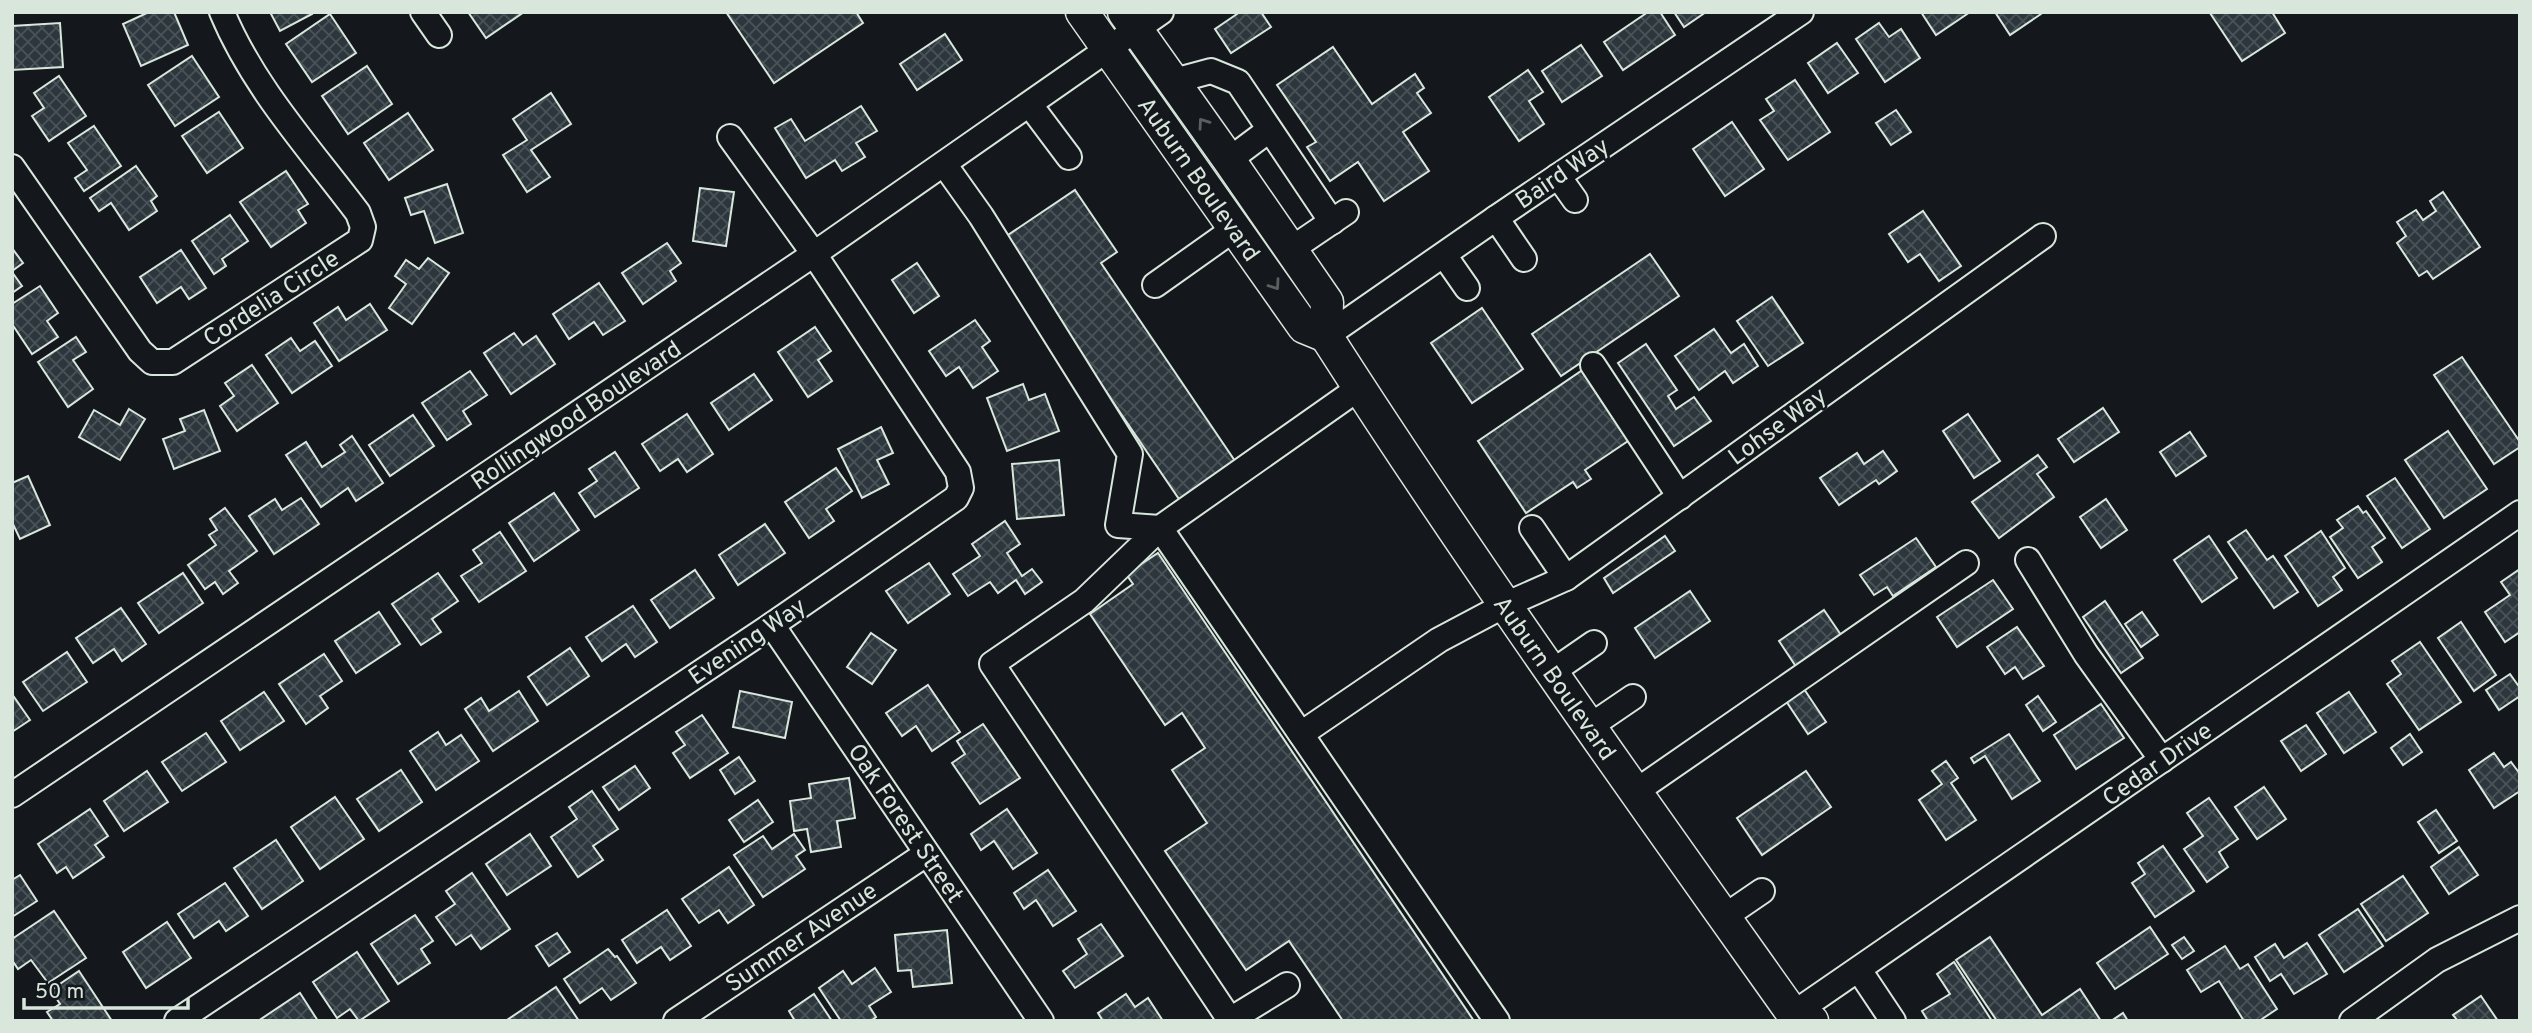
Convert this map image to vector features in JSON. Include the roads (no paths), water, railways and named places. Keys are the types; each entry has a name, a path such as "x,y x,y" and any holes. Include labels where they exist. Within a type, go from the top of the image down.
{"main road":[{"name":"Auburn Boulevard","path":"1082,12 1304,327 1326,336"},
{"name":"Auburn Boulevard","path":"1141,18 1174,81 1327,302 1326,336 1359,388 1634,792 1799,1018"}],"street":[{"name":"Cordelia Circle","path":"12,167 140,351 152,362 173,362 360,240 363,227 358,214 264,88 244,57 222,12"},
{"path":"423,12 439,35"},
{"name":"Baird Way","path":"1326,336 1558,176 1616,148 1801,12"},
{"name":"Rollingwood Boulevard","path":"12,795 1031,105 1108,50 1141,18"},
{"path":"1174,81 1211,71 1238,82 1269,130 1339,217 1290,250"},
{"path":"1031,105 1069,158"},
{"path":"1230,160 1269,130"},
{"name":"Evening Way","path":"177,1021 772,625 956,498 961,488 958,472 814,254 730,137"},
{"path":"944,164 981,216 1130,454 1118,525 1160,528"},
{"path":"1558,176 1575,200"},
{"path":"1496,218 1524,259"},
{"path":"1155,285 1234,229"},
{"name":"Lohse Way","path":"1301,734 1439,640 1505,605 1566,578 2043,236"},
{"path":"1444,255 1467,288"},
{"path":"1593,365 1679,496"},
{"path":"1287,985 1230,1020 992,664 1084,601 1160,528 1359,388"},
{"name":"Cedar Drive","path":"1799,1018 1858,970 2520,513"},
{"path":"1160,528 1497,1021"},
{"path":"1532,528 1566,578"},
{"path":"2028,560 2086,654 2162,760"},
{"path":"1634,792 1966,563"},
{"name":"Oak Forest Street","path":"772,625 1041,1021"},
{"path":"1552,672 1594,643"},
{"path":"1589,727 1633,697"},
{"name":"Summer Avenue","path":"676,1021 926,854"},
{"path":"1724,917 1762,891"},
{"path":"2352,1021 2437,960 2520,918"},
{"path":"1858,970 1893,1021"}]}
